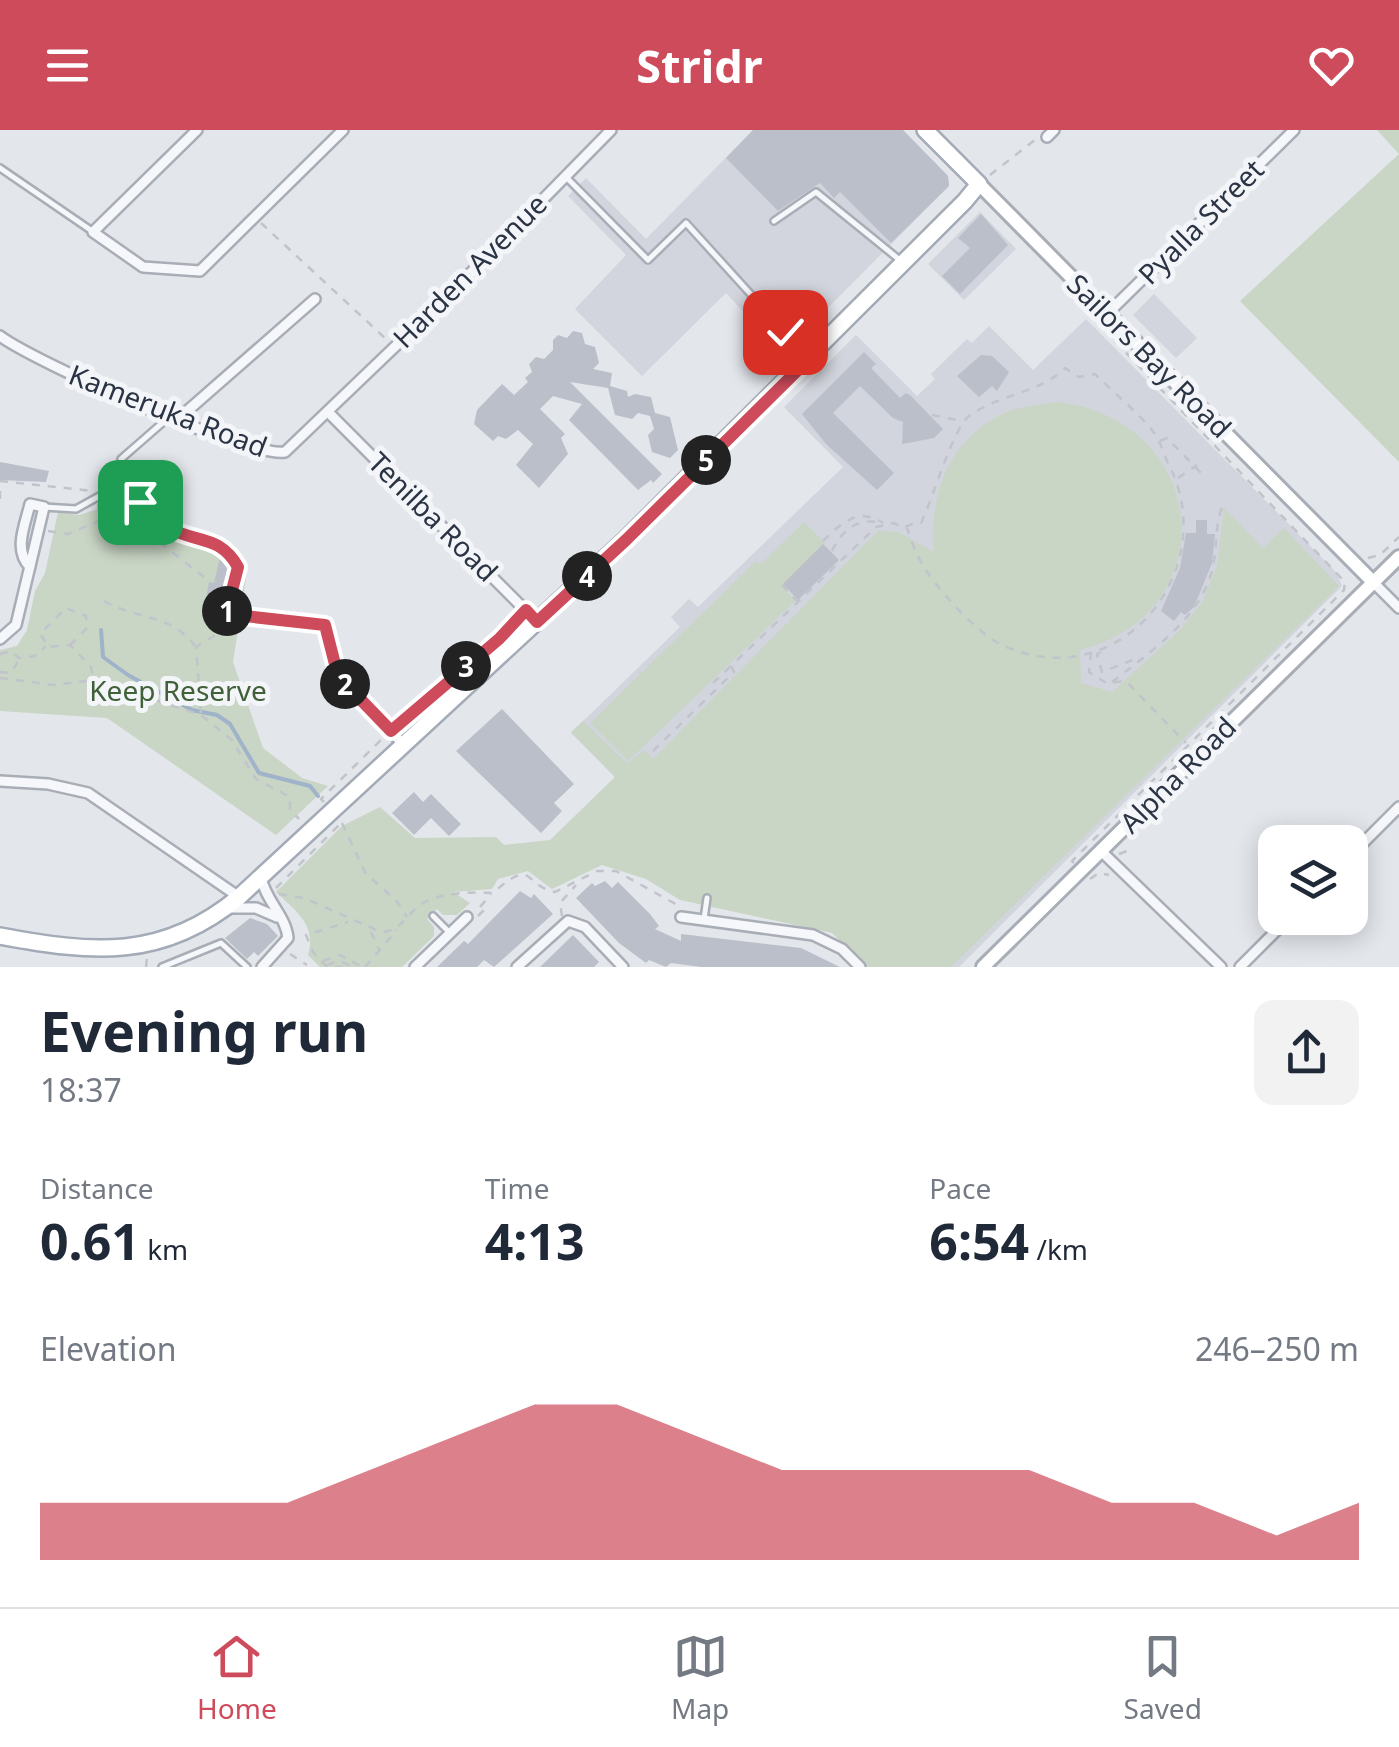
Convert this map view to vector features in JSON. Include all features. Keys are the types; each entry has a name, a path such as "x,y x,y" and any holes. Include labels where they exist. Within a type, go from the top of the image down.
{"main road":[{"name":"Sailors Bay Road","path":"925,130 984,179 1107,314 1373,582"},
{"path":"0,936 56,947 117,949 169,938 224,908 404,744 531,616 626,540 904,264 984,179"},
{"name":"Alpha Road","path":"983,967 1399,557"}],"street":[{"path":"197,130 93,232 142,267 200,271 343,130"},
{"name":"Harden Avenue","path":"329,413 610,130"},
{"name":"Pyalla Street","path":"1107,314 1294,130"},
{"path":"174,418 314,299"},
{"name":"Kameruka Road","path":"0,336 43,364 174,418 278,453 299,442 329,413"},
{"name":"Tenilba Road","path":"329,413 531,616"},
{"path":"0,639 16,625 35,557 44,507 30,504 20,546 22,559 30,566"},
{"path":"1373,582 1399,608"},
{"path":"325,625 338,676 404,744"},
{"path":"0,781 88,792 239,896"},
{"path":"1368,838 1399,806"},
{"path":"1101,851 1222,967"},
{"path":"261,877 267,899 288,938 262,967"},
{"path":"224,908 256,908 279,918"},
{"path":"415,967 466,916"},
{"path":"682,918 813,935 842,950 860,967"},
{"path":"517,967 563,922 574,921 585,927 623,967"},
{"path":"1240,967 1272,935"}],"lane":[{"path":"0,168 93,232"},
{"path":"565,176 648,260 686,223 785,332 812,356"},
{"path":"774,221 816,192 904,264"},
{"path":"121,459 174,418"},
{"path":"44,507 76,509 114,488 122,489 172,530 206,538 233,558 238,567 226,614"},
{"path":"704,919 707,898"},
{"path":"433,916 450,933"},
{"path":"162,967 222,943 246,967"}],"path":[{"path":"984,179 1031,140 1051,134"},
{"path":"255,218 395,346"},
{"name":"Sailors Bay Road","path":"1072,861 1344,590 1345,582 1112,338"},
{"path":"906,526 926,569 975,626 999,643 1026,652 1063,656 1091,652 1133,632 1155,612 1178,569 1186,521 1176,478 1158,441 1095,374 1079,376 1065,368 1047,382 1001,399 964,421 921,523"},
{"path":"932,415 964,421"},
{"path":"1158,441 1168,438 1203,475"},
{"path":"1176,478 1196,466"},
{"path":"0,481 100,491"},
{"path":"0,491 0,501"},
{"path":"1112,682 1144,656 1202,596 1218,550 1222,504"},
{"path":"823,541 841,524 857,516 874,517 884,524"},
{"path":"832,551 852,525 866,521 931,526"},
{"path":"99,522 144,530 209,581"},
{"path":"713,684 876,527 884,524"},
{"path":"1368,558 1380,555 1399,537"},
{"path":"782,586 798,602"},
{"path":"104,601 116,608 164,620 185,632 196,647 201,716"},
{"path":"40,634 66,608 75,610 86,616 87,628 70,646"},
{"path":"196,647 224,627 226,614 325,625"},
{"path":"321,799 391,731 531,616"},
{"path":"32,632 40,634 48,645"},
{"path":"19,658 36,656 48,645 70,646 91,667 93,680"},
{"path":"0,654 12,651 19,658"},
{"path":"1091,652 1089,672 1106,683 1126,680 1186,743"},
{"path":"1101,652 1096,654 1102,672 1144,656"},
{"path":"0,672 11,673 19,658"},
{"path":"653,751 734,672 731,666"},
{"path":"0,678 54,685 93,680 201,716 231,739 256,779 293,800 290,810 299,820"},
{"path":"397,929 369,929 304,898 285,898 276,893 281,880 342,822 366,874 390,894 408,917"},
{"name":"Alpha Road","path":"1119,854 1130,850"},
{"path":"563,922 560,903 576,885 597,871 616,870 704,919"},
{"path":"466,916 508,880 524,873 550,891 576,885"},
{"path":"1090,880 1101,873"},
{"path":"325,965 340,955 366,966 408,917 430,900 466,892 493,892"},
{"path":"325,965 310,948 306,935 349,921"},
{"path":"369,929 380,952"},
{"path":"284,952 307,965"},
{"path":"146,967 148,957"},
{"path":"325,965 339,961 354,967"},
{"path":"336,967 342,967"}],"shaded area":[{"path":"753,130 903,130 948,176 949,186 782,354 726,293 642,376 575,309 626,255 568,196 586,178 646,239"},
{"path":"980,212 1016,249 964,300 928,264"},
{"path":"1154,294 1197,338 1176,358 1133,315"},
{"path":"1086,319 1336,572 1342,586 959,967 869,967 832,928 615,777 571,733 680,627 671,617 689,599 698,607 843,467 784,407 856,335 917,396 935,379 931,374 967,339 972,343 989,326 1033,370"}],"green space":[{"path":"1377,130 1399,130 1399,154"},
{"path":"1399,154 1399,462 1240,301"},
{"path":"1057,402 1108,416 1146,443 1170,478 1181,518 1178,560 1160,598 1127,629 1080,650 1081,683 1112,692 1179,631 1203,601 1217,565 1224,508 1263,548 1284,528 1339,586 951,967 868,967 832,933 680,900 646,879 602,865 552,889 528,871 498,879 492,889 453,892 470,903 457,915 443,915 437,909 427,919 434,927 434,936 402,967 320,967 308,955 307,927 276,892 342,826 380,807 415,838 496,837 504,845 550,840 615,777 571,732 583,721 627,763 645,750 653,759 878,531 898,532 934,552 939,490 946,471 968,439 1009,411"},
{"name":"Keep Reserve","path":"120,502 167,536 215,540 238,561 246,578 233,662 263,748 302,778 328,786 276,835 107,718 0,711 0,650 17,646 27,630 58,512 79,515"},
{"path":"804,522 825,543 782,586 795,601 628,761 590,723 756,561 761,564"}],"building":[{"path":"753,130 903,130 948,176 949,186 891,243 840,192 834,198 820,183 778,211 726,158"},
{"path":"981,214 1008,245 960,294 942,276 970,248 958,238"},
{"path":"573,331 582,333 585,344 595,347 599,363 593,369 612,373 610,386 627,391 628,397 651,397 655,413 670,417 678,450 670,458 652,452 648,435 654,429 650,416 638,413 632,419 615,415 608,388 570,382 662,474 638,490 569,420 582,404 553,396 540,409 565,434 561,438 568,454 539,488 516,465 533,444 518,430 506,439 498,436 493,441 474,424 477,410 502,384 514,395 528,382 525,378 532,372 529,364 536,357 544,359 553,350 553,340 558,335 567,338"},
{"path":"864,352 876,364 871,368 900,398 906,393 911,396 943,429 934,438 902,444 903,422 893,418 860,386 833,413 894,473 877,490 826,444 802,414"},
{"path":"981,355 992,356 1009,372 997,391 992,386 979,397 957,376"},
{"path":"0,462 49,471 46,482 0,480"},
{"path":"1196,520 1207,520 1207,534 1215,534 1212,563 1194,607 1185,615 1181,612 1174,621 1161,611 1180,568 1186,533 1196,533"},
{"path":"823,544 839,560 798,600 783,584"},
{"path":"220,558 231,567 221,618 203,615 209,582 214,583"},
{"path":"502,709 574,784 554,803 562,811 541,833 456,751"},
{"path":"414,792 423,802 431,794 461,824 449,836 431,818 414,835 392,813"},
{"path":"605,881 612,888 618,882 650,914 659,926 655,929 681,941 681,934 801,948 840,967 701,967 671,963 666,967 649,960 646,963 619,943 576,898 592,883 595,886"},
{"path":"520,891 531,898 534,894 553,914 494,967 484,960 477,967 437,967 464,941 468,944"},
{"path":"250,918 267,924 278,936 258,956 254,952 247,959 225,938"},
{"path":"573,935 599,962 594,967 540,967"}],"waterway":[{"path":"101,630 103,657 192,710 217,715 230,724 259,773 310,786 318,796"}],"route":[{"path":"140,502 172,530 206,538 233,558 238,567 226,614 325,625 338,676 391,731 420,710 526,610 537,622 812,356 785,332"}]}
